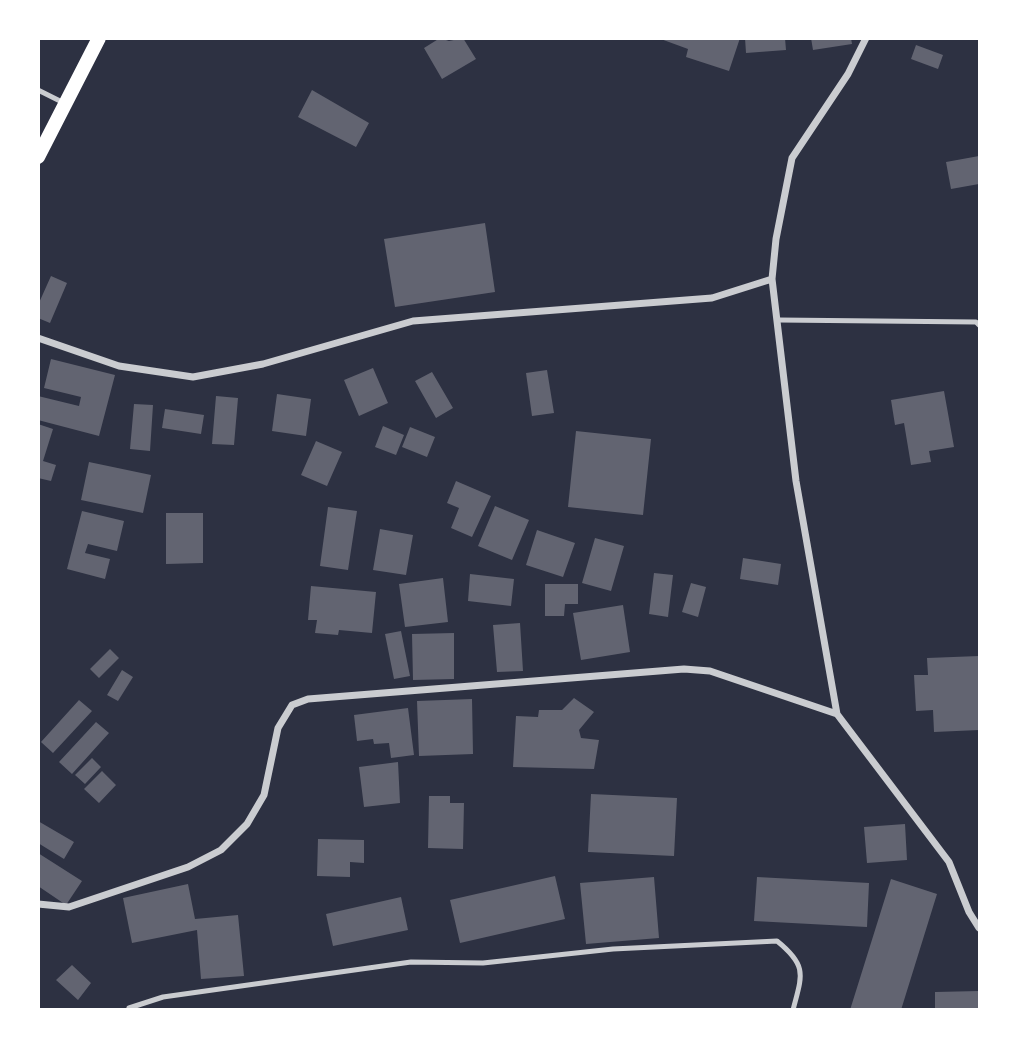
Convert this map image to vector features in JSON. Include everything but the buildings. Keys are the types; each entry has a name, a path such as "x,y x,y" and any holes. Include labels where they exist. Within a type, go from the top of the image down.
{"main road":[{"path":"38,157 99,38"}],"street":[{"path":"866,38 848,74 792,158 776,239 772,279 779,320 796,481 838,714 949,862 969,912 979,928"},
{"path":"38,338 119,366 192,377 263,364 413,321 712,298 772,279"},
{"path":"38,904 69,906 188,867 221,850 247,824 264,795 278,728 292,705 308,699 684,669 710,671 838,714"}],"lane":[{"path":"38,90 67,104"},
{"path":"779,320 976,322 979,325"},
{"path":"129,1009 163,997 411,962 483,964 613,949 777,941 794,955 802,972 793,1010"}]}
